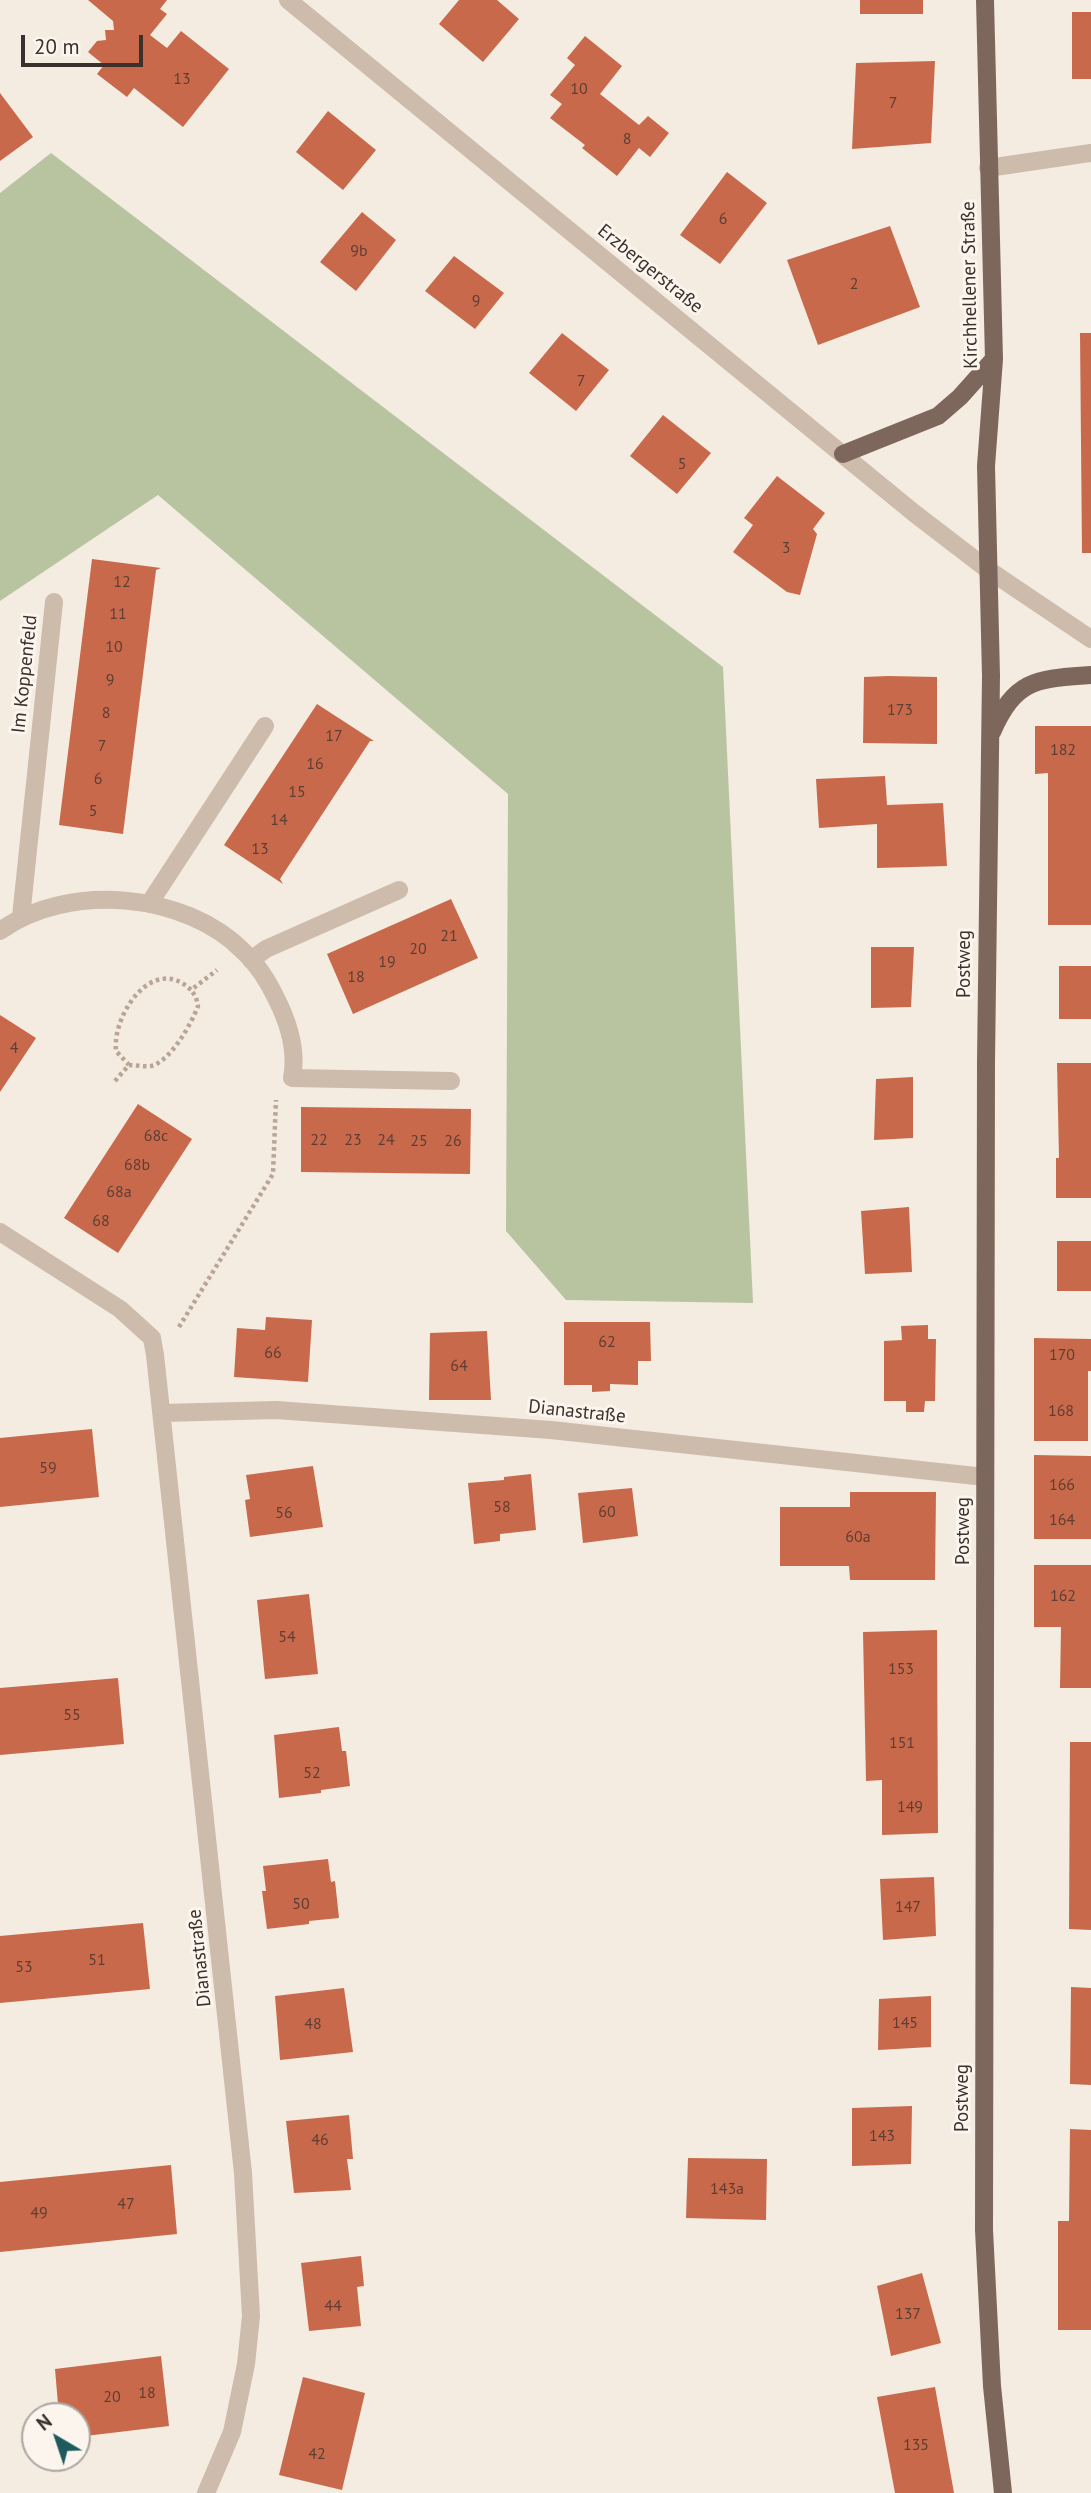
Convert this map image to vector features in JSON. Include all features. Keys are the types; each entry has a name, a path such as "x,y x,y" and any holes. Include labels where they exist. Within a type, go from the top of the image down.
{"main road":[{"name":"Kirchhellener Straße","path":"985,0 994,359 986,466 987,569"},
{"path":"843,454 937,416 960,397 994,359"},
{"name":"Postweg","path":"987,569 990,676 986,889 984,2230 992,2386 1003,2493"},
{"path":"989,738 1007,703 1020,690 1035,682 1052,678 1091,675"}],"street":[{"name":"Erzbergerstraße","path":"288,0 914,513 987,569 1091,639"},
{"path":"988,168 1091,153"},
{"name":"Im Koppenfeld","path":"21,917 54,602"},
{"path":"149,904 265,726"},
{"path":"247,955 399,890"},
{"path":"0,931 21,917 53,906 89,900 117,900 175,910 204,923 247,955 267,982 290,1035 295,1062 292,1078 451,1082"},
{"path":"0,1232 120,1309 152,1338"},
{"name":"Dianastraße","path":"152,1338 163,1413 243,2173 250,2269 251,2316 246,2364 232,2432 206,2493"},
{"name":"Dianastraße","path":"163,1413 276,1410 551,1430 985,1477"}],"path":[{"path":"191,990 247,955"},
{"path":"157,978 179,982 191,990 198,1006 178,1042 159,1062 150,1066 129,1065 118,1055 115,1046 125,1011 140,990 157,978"},
{"path":"115,1081 129,1065"},
{"path":"152,1338 169,1338 181,1325 273,1174 276,1095 292,1078"}],"green space":[{"path":"51,153 723,667 753,1303 566,1300 506,1231 508,794 158,495 0,601 0,193"}],"building":[{"path":"88,0 167,0 160,9 167,14 150,35 167,48 181,31 229,69 183,127 134,88 127,97 97,74 104,65 88,52 97,41 106,40 105,30 114,30 113,21"},
{"path":"459,0 497,0 519,19 483,62 439,24"},
{"path":"860,0 923,0 923,14 860,14"},
{"path":"1072,12 1091,12 1091,79 1072,79"},
{"path":"585,36 622,66 600,94 639,125 648,116 669,133 650,157 639,148 617,176 582,148 585,145 550,118 562,104 550,95 575,65 567,58"},
{"path":"935,61 931,143 852,149 856,63"},
{"path":"0,93 33,137 0,161"},
{"path":"328,111 376,150 343,190 296,152"},
{"path":"727,172 767,203 720,264 680,235"},
{"path":"362,212 396,240 356,291 320,262"},
{"path":"890,226 920,307 818,345 787,260"},
{"path":"454,256 504,293 475,329 425,291"},
{"path":"562,333 609,370 576,411 529,373"},
{"path":"1080,333 1091,333 1091,553 1082,553"},
{"path":"663,415 711,453 677,494 630,456"},
{"path":"777,476 825,513 813,529 817,534 800,595 787,592 733,552 753,525 744,518"},
{"path":"92,559 161,568 156,570 123,834 59,825"},
{"path":"864,677 937,677 937,744 863,743"},
{"path":"317,704 374,741 370,741 280,879 283,884 224,845"},
{"path":"1035,726 1091,726 1091,925 1048,925 1048,773 1035,774"},
{"path":"885,776 887,805 943,803 947,866 877,868 877,824 819,828 816,779"},
{"path":"451,899 478,958 353,1014 327,954"},
{"path":"871,947 914,947 911,1007 871,1008"},
{"path":"1059,966 1091,966 1091,1019 1059,1019"},
{"path":"0,1015 36,1038 0,1092"},
{"path":"1057,1063 1091,1063 1091,1198 1056,1198 1056,1158 1059,1158"},
{"path":"913,1077 913,1138 874,1140 876,1079"},
{"path":"138,1104 192,1139 118,1253 64,1218"},
{"path":"301,1107 471,1109 470,1174 301,1172"},
{"path":"909,1207 912,1272 865,1274 861,1211"},
{"path":"1057,1241 1091,1241 1091,1291 1057,1291"},
{"path":"266,1317 312,1320 308,1382 234,1377 237,1328 265,1330"},
{"path":"564,1322 650,1322 651,1361 638,1361 638,1385 610,1384 610,1391 592,1392 592,1385 564,1385"},
{"path":"928,1325 928,1339 936,1339 935,1401 925,1401 924,1412 906,1412 906,1401 884,1401 884,1341 902,1340 901,1326"},
{"path":"487,1331 491,1400 429,1400 430,1333"},
{"path":"1034,1338 1091,1339 1088,1441 1034,1441"},
{"path":"92,1429 99,1497 0,1507 0,1438"},
{"path":"1034,1455 1091,1456 1091,1539 1034,1539"},
{"path":"313,1466 323,1527 250,1537 245,1500 250,1499 246,1475"},
{"path":"531,1474 536,1530 500,1534 500,1541 474,1544 468,1483 504,1480 504,1477"},
{"path":"632,1488 638,1536 583,1543 578,1493"},
{"path":"850,1492 936,1492 935,1580 850,1580 849,1566 780,1566 780,1507 850,1507"},
{"path":"1034,1565 1091,1565 1091,1688 1060,1688 1061,1627 1034,1627"},
{"path":"309,1594 318,1674 265,1679 257,1600"},
{"path":"937,1630 938,1833 882,1835 882,1780 866,1781 863,1632"},
{"path":"118,1678 124,1744 0,1755 0,1688"},
{"path":"339,1727 342,1751 346,1751 350,1786 279,1798 274,1735"},
{"path":"1070,1742 1091,1742 1091,1930 1069,1929"},
{"path":"328,1859 331,1882 335,1881 339,1918 267,1929 262,1891 266,1891 263,1866"},
{"path":"934,1877 936,1936 883,1940 880,1879"},
{"path":"143,1923 150,1989 0,2003 0,1936"},
{"path":"1071,1987 1091,1988 1091,2085 1070,2084"},
{"path":"344,1988 353,2052 280,2060 275,1996"},
{"path":"931,1996 931,2047 878,2050 879,1999"},
{"path":"912,2106 911,2164 852,2166 852,2108"},
{"path":"349,2115 353,2159 347,2159 351,2190 294,2193 286,2121"},
{"path":"1070,2129 1091,2130 1091,2330 1058,2330 1058,2221 1069,2221"},
{"path":"688,2158 767,2159 766,2220 686,2218"},
{"path":"171,2165 177,2234 0,2252 0,2182"},
{"path":"361,2256 364,2286 357,2287 361,2326 309,2331 301,2263"},
{"path":"922,2273 941,2343 891,2356 877,2286"},
{"path":"161,2356 169,2426 91,2435 91,2402 58,2402 55,2369"},
{"path":"303,2377 365,2393 342,2490 279,2475"},
{"path":"935,2387 954,2493 895,2493 877,2397"}]}
